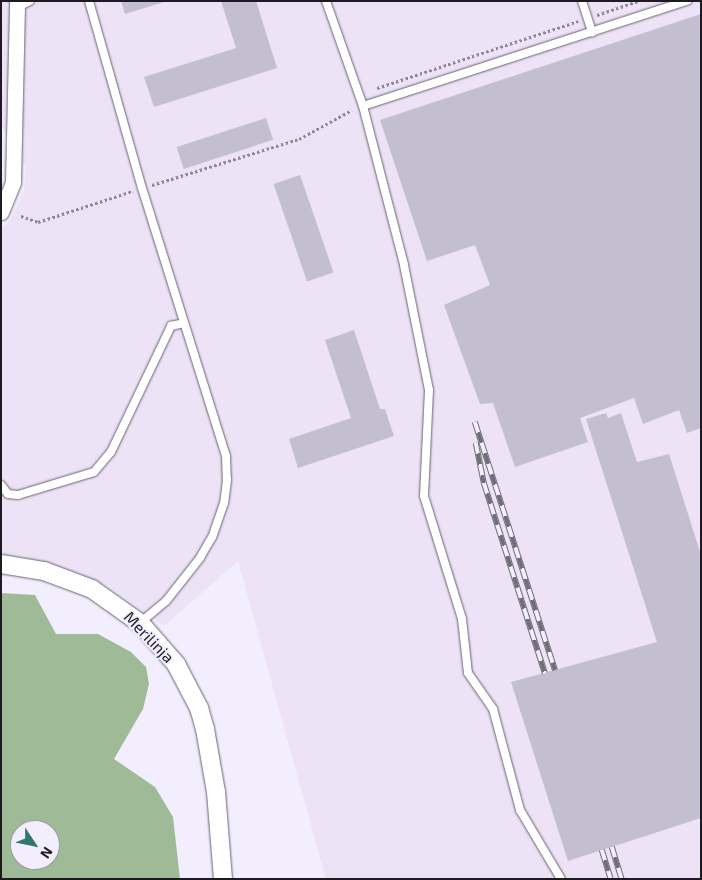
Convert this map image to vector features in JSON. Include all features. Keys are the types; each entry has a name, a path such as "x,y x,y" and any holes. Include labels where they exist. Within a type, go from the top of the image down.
{"street":[{"path":"1,212 13,182 21,3"},
{"name":"Merilinja","path":"1,564 66,578 92,589 140,623 176,664 199,708 216,792 222,879"}],"lane":[{"path":"89,1 142,188 226,456 226,488 212,537 200,558 166,601 140,623"},
{"path":"326,1 362,104 404,265 429,390 424,496 462,619 468,673 493,709 520,810 562,879"},
{"path":"582,1 592,32"},
{"path":"362,104 688,1"},
{"path":"1,485 8,494 18,495 94,472 111,452 171,326 184,323"}],"path":[{"path":"21,216 38,222 299,139 344,118 362,104 379,86 638,1"}],"shaded area":[{"path":"1,1 701,1 701,879 326,879 238,561 164,626 110,587 70,570 26,557 1,555 1,229 10,221 24,190 26,166 1,125"}],"green space":[{"path":"1,593 35,595 56,634 98,634 131,652 146,667 149,684 143,709 114,759 155,787 173,817 180,879 1,879"}],"building":[{"path":"121,1 164,1 164,2 125,14"},
{"path":"221,1 256,1 277,68 154,107 144,77 236,48"},
{"path":"701,14 701,428 687,433 679,410 643,424 634,398 580,418 588,442 515,467 493,403 480,404 444,305 490,285 475,245 427,261 380,120"},
{"path":"266,118 273,140 184,169 177,147"},
{"path":"300,175 334,272 307,282 274,184"},
{"path":"354,330 380,409 385,409 394,436 298,468 289,439 351,418 325,340"},
{"path":"606,413 608,418 621,413 637,462 669,454 701,555 701,818 568,861 511,682 657,642 586,419"}],"railway":[{"path":"475,422 555,670"},
{"path":"476,443 484,483 545,673"},
{"path":"612,847 622,879"},
{"path":"602,850 611,879"}]}
